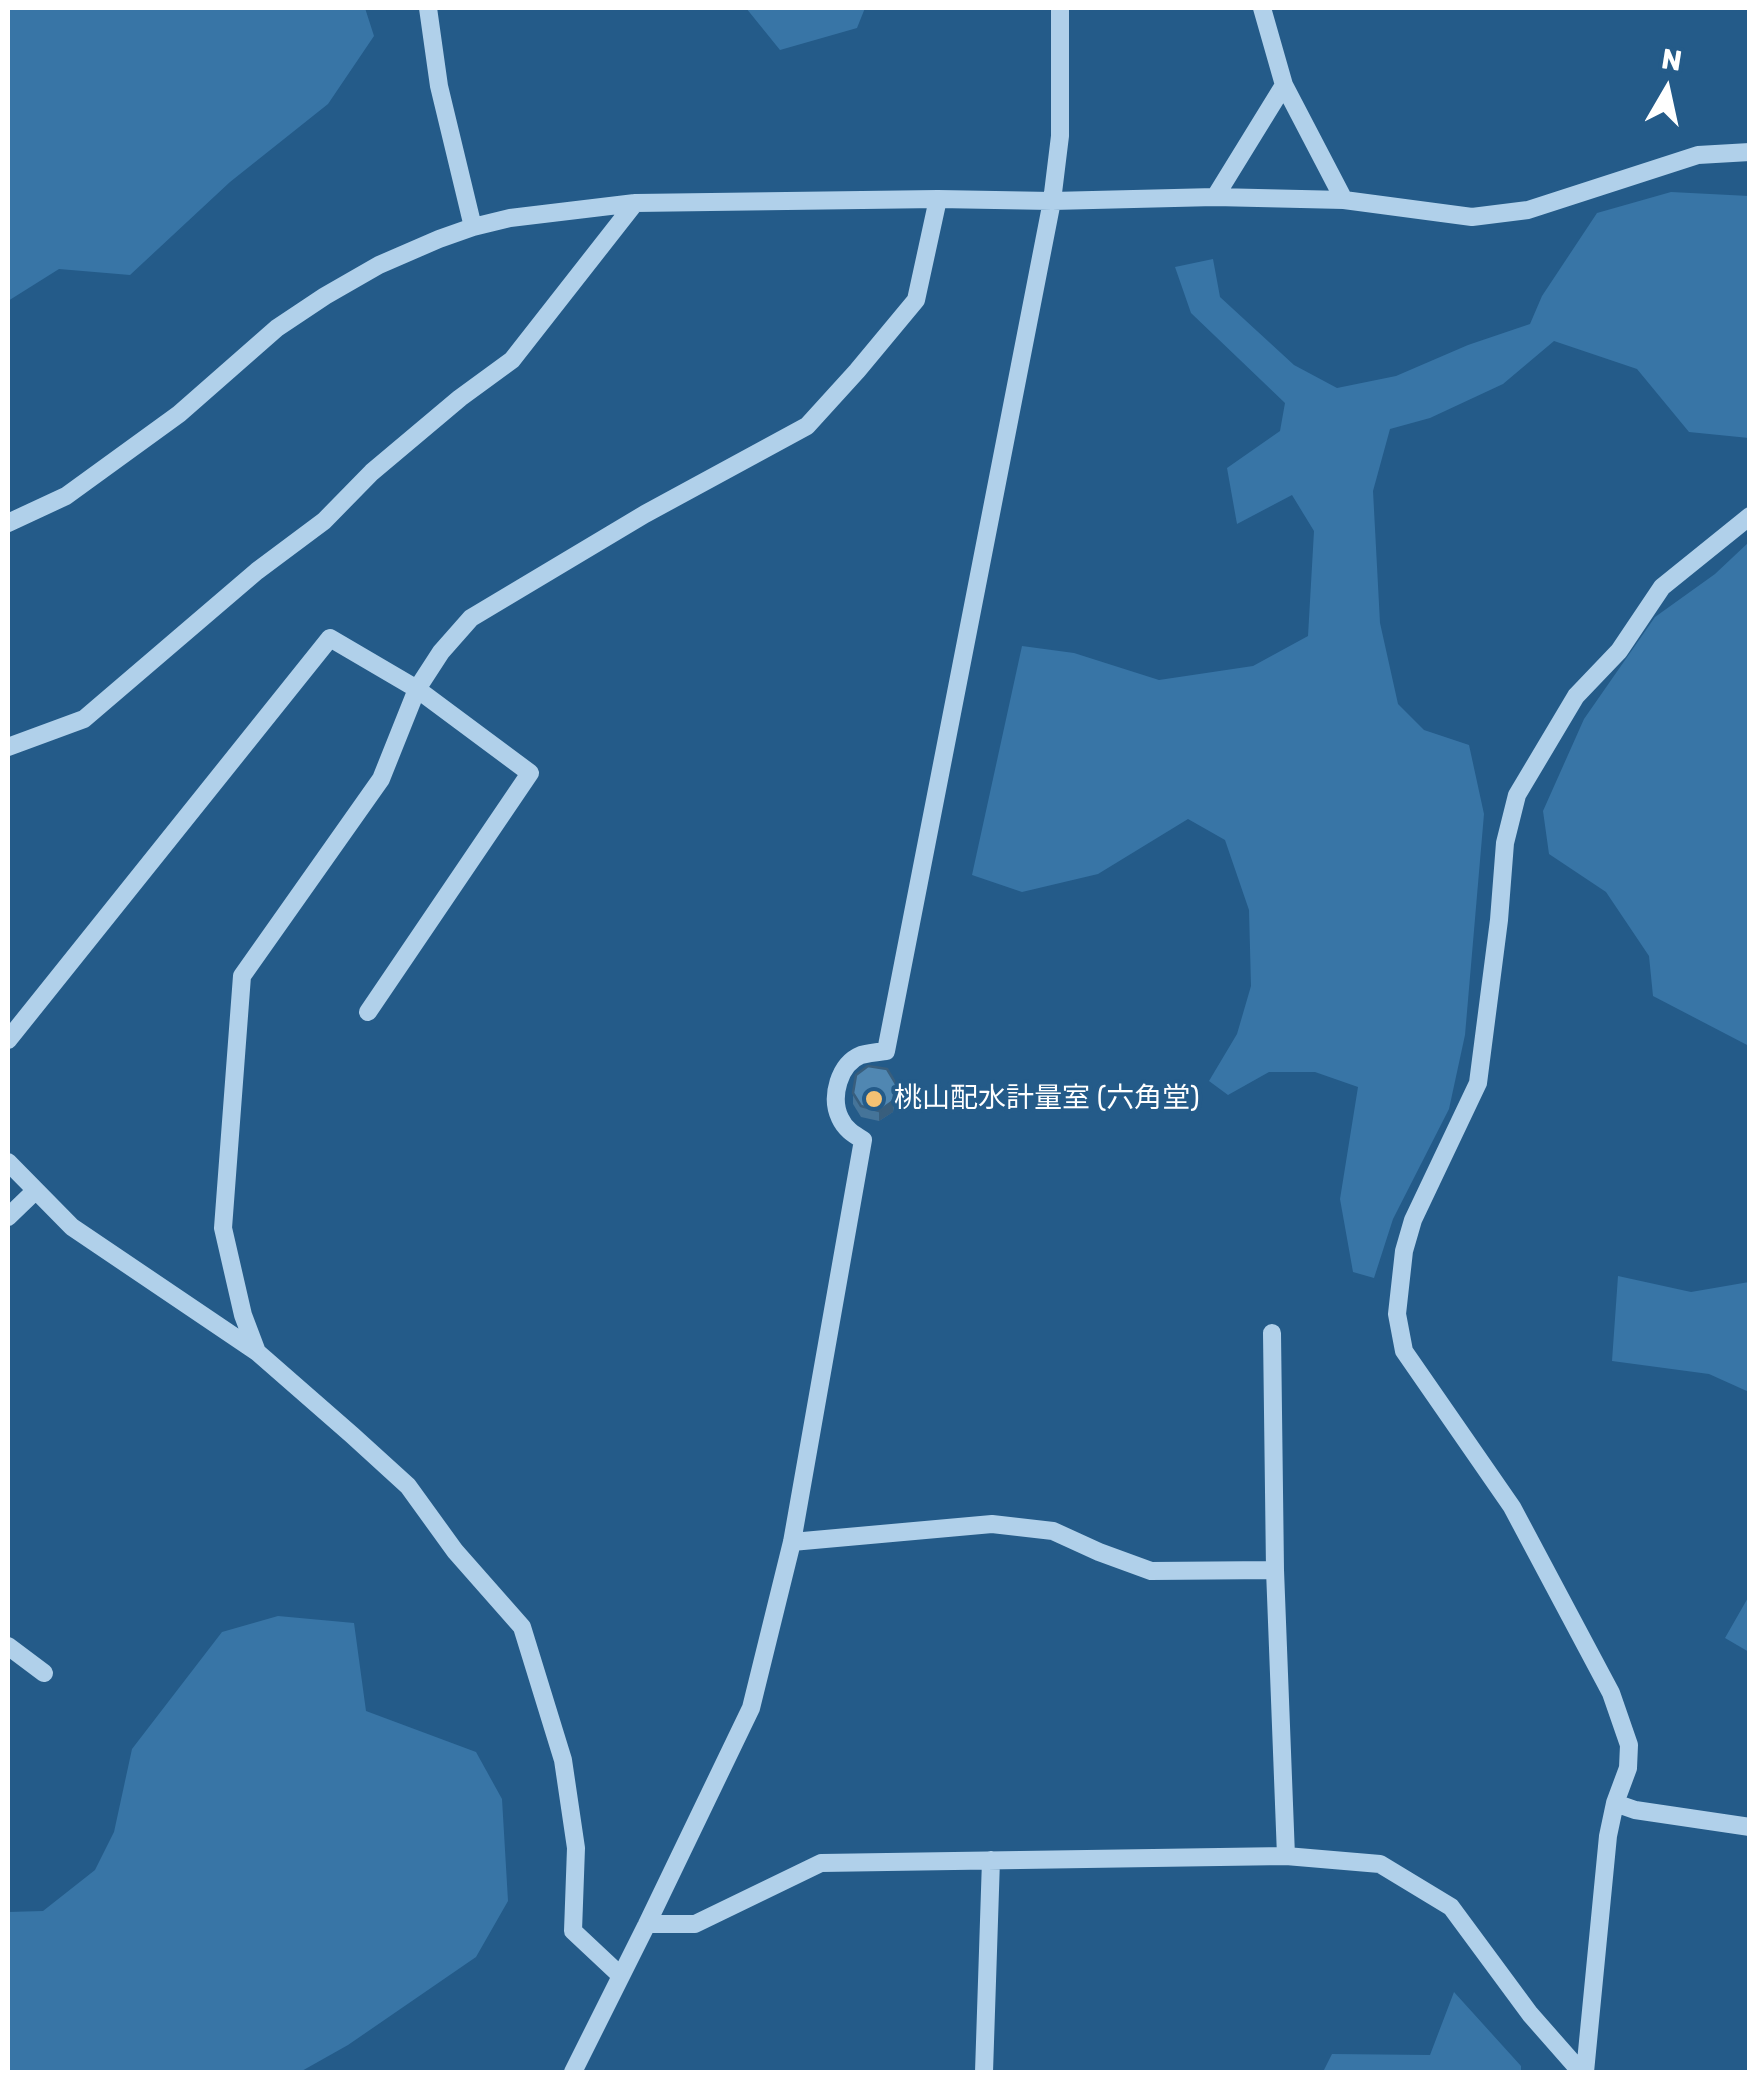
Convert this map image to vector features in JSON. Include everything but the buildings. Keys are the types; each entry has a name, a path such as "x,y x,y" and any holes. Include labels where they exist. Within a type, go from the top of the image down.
{"street":[{"path":"428,8 439,86 473,227"},
{"path":"573,2072 750,1708 792,1542 863,1140 850,1132 839,1116 836,1093 844,1068 859,1056 886,1051 1052,201 1060,136 1060,8"},
{"path":"1262,8 1284,85 1344,200"},
{"path":"1215,197 1284,85"},
{"path":"8,523 66,496 179,414 277,328 325,296 379,265 473,227 510,218 636,203 1215,197 1344,200 1472,217 1528,210 1698,155 1750,152"},
{"path":"257,1352 242,1314 223,1228 242,976 381,778 416,688 471,618 645,514 807,426 916,300 938,199"},
{"path":"8,747 84,719 257,571 324,521 372,472 460,398 512,360 636,203"},
{"path":"1583,2072 1608,1836 1628,1768 1629,1746 1611,1693 1512,1507 1404,1351 1398,1314 1404,1251 1413,1220 1478,1083 1500,920 1505,843 1518,795 1576,696 1619,651 1662,587 1750,516"},
{"path":"8,1040 330,638 416,688 530,773 368,1012"},
{"path":"8,1162 72,1227 257,1352 408,1486 456,1551 522,1627 562,1760 576,1848 572,1931 621,1976"},
{"path":"8,1217 35,1191"},
{"path":"1272,1333 1275,1570 1286,1856"},
{"path":"792,1542 992,1524 1053,1531 1151,1572 1275,1570"},
{"path":"8,1646 44,1673"},
{"path":"1615,1803 1635,1810 1750,1827"},
{"path":"647,1924 695,1924 820,1863 1286,1856 1380,1864 1451,1907 1530,2014 1583,2072"},
{"path":"984,2072 990,1860"}],"shaded area":[{"path":"8,8 365,8 374,36 328,104 230,182 130,275 59,269 8,301"},
{"path":"746,8 865,8 857,28 780,50"},
{"path":"1671,192 1749,196 1749,438 1689,432 1637,369 1554,341 1503,384 1430,418 1390,429 1373,491 1380,623 1398,704 1424,730 1469,745 1484,814 1465,1035 1449,1109 1393,1219 1374,1278 1353,1272 1340,1199 1358,1087 1315,1072 1269,1072 1228,1095 1209,1081 1237,1034 1251,986 1249,910 1225,840 1188,819 1098,874 1022,892 972,875 1022,646 1074,653 1159,680 1253,666 1308,636 1314,531 1292,495 1237,524 1227,468 1280,431 1285,403 1191,313 1175,267 1213,259 1220,297 1294,365 1337,388 1396,376 1530,324 1542,296 1597,213"},
{"path":"1749,542 1749,1046 1653,996 1649,956 1606,892 1549,854 1543,811 1584,719 1655,617 1715,574"},
{"path":"1618,1276 1691,1292 1749,1282 1749,1392 1709,1374 1612,1361"},
{"path":"1749,1596 1750,1652 1725,1638"},
{"path":"278,1616 354,1623 366,1711 476,1752 502,1799 508,1901 476,1957 348,2045 300,2072 8,2072 8,1912 43,1911 95,1870 114,1832 132,1749 222,1632"},
{"path":"1454,1992 1521,2066 1521,2072 1323,2072 1332,2054 1430,2055"}],"place":[{"name":"桃山配水計量室 (六角堂)","path":"874,1099"}]}
